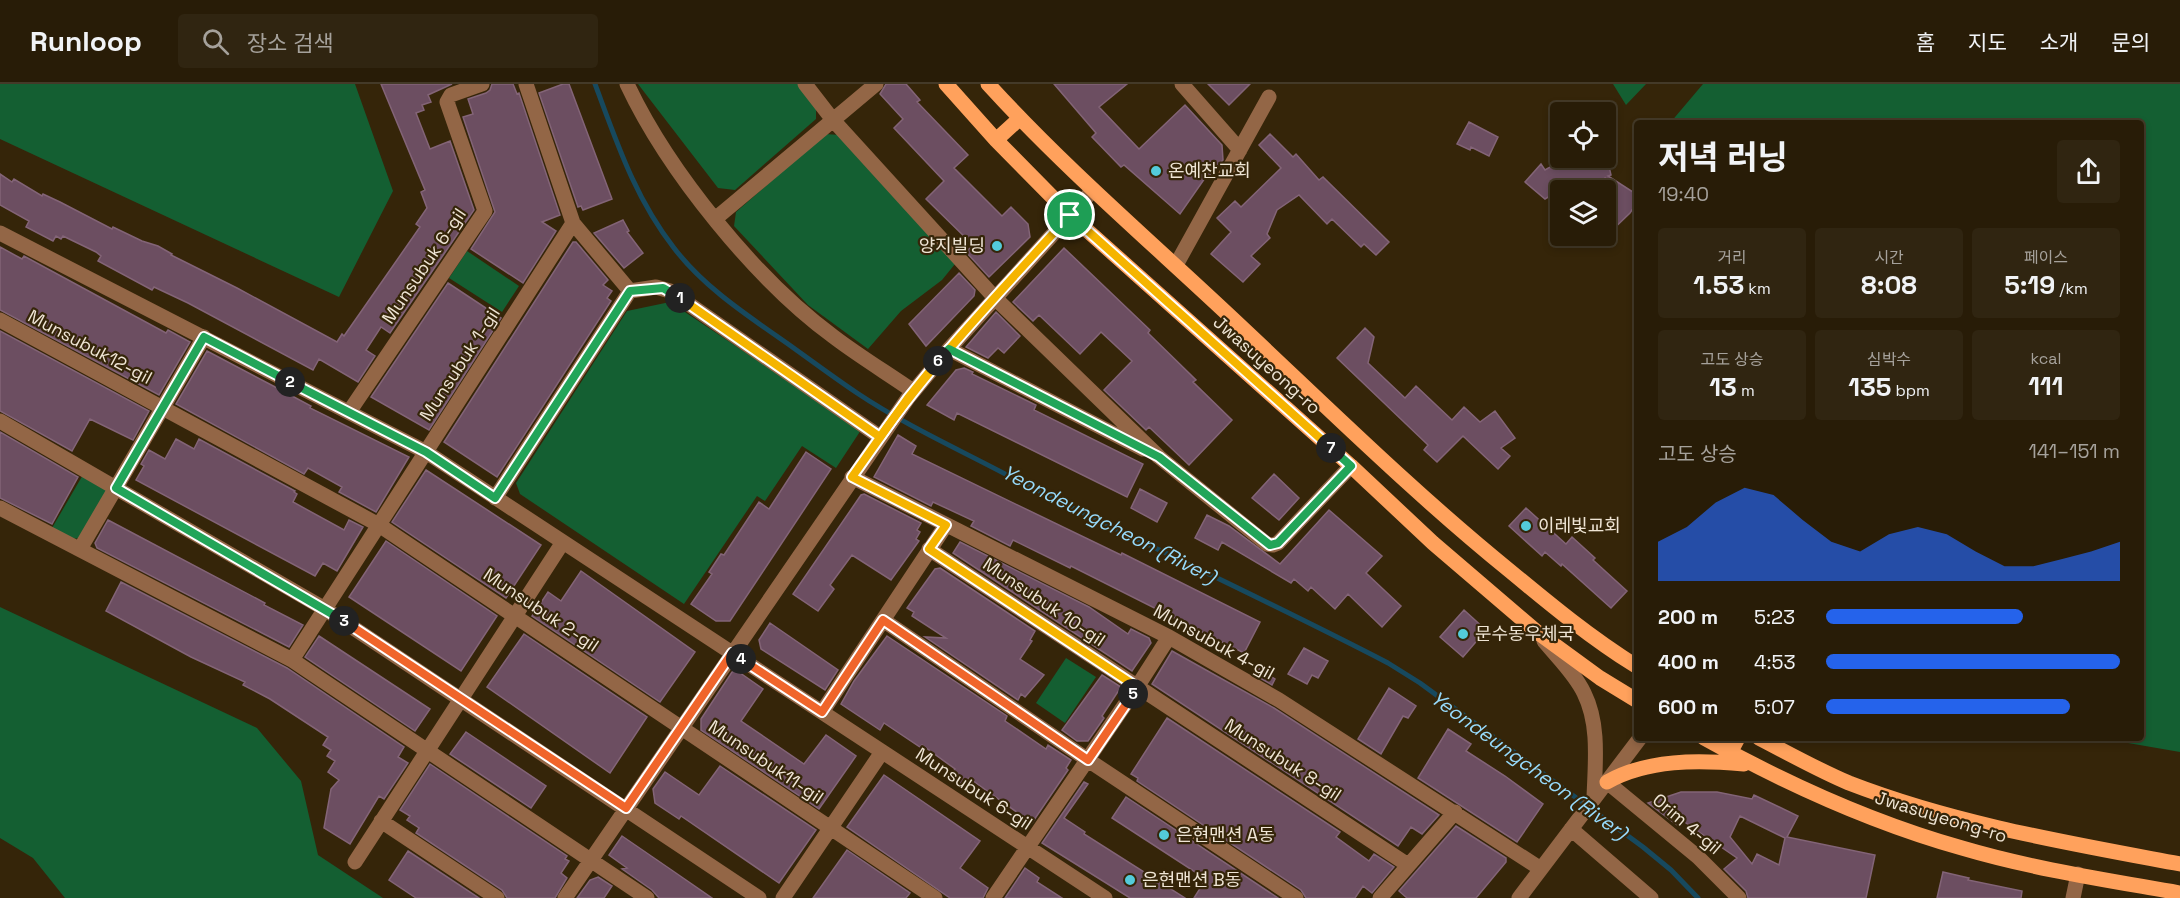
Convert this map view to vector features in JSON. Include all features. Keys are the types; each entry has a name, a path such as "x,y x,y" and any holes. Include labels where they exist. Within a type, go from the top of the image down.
{"main road":[{"name":"Jwasuyeong-ro","path":"946,84 996,140 1070,215 1351,466 1433,543 1537,632 1600,678 1634,699"},
{"name":"Jwasuyeong-ro","path":"987,84 1019,119 1093,190 1176,265 1395,472 1469,537 1602,645 1634,665"},
{"path":"996,140 1019,119"},
{"name":"Jwasuyeong-ro","path":"1709,741 1730,753 1888,824 1963,849 2180,893"},
{"path":"1730,753 1736,741"},
{"name":"Jwasuyeong-ro","path":"1765,741 1847,782 1931,811 2015,832 2180,864"},
{"path":"1607,782 1639,767 1707,762 1755,764"}],"street":[{"name":"Munsubuk 6-gil","path":"349,412 485,212 447,102 452,95 482,84"},
{"path":"526,84 573,223 630,291"},
{"path":"627,84 649,128 715,219 769,280 818,324 910,394"},
{"path":"805,84 833,120 995,298 1159,457 1268,544 1273,546 1278,543 1351,466"},
{"path":"715,219 876,84"},
{"path":"1182,84 1240,150"},
{"path":"1176,265 1269,97"},
{"path":"565,898 910,394 1093,190"},
{"name":"Munsubuk 1-gil","path":"292,660 573,223"},
{"name":"Munsubuk 6-gil","path":"0,232 426,452 1105,898"},
{"path":"495,498 630,291 656,287 670,291 880,437"},
{"name":"Munsubuk12-gil","path":"0,320 162,408"},
{"name":"Munsubuk12-gil","path":"80,549 204,337"},
{"path":"949,349 1159,457"},
{"path":"162,408 379,525"},
{"path":"0,420 325,609 759,898"},
{"name":"Munsubuk 4-gil","path":"852,477 1169,637 1279,700 1541,869"},
{"path":"0,508 292,660 647,898"},
{"name":"Munsubuk 2-gil","path":"379,525 681,728"},
{"path":"822,712 946,525"},
{"path":"355,862 563,542"},
{"name":"Munsubuk 10-gil","path":"929,549 1137,687"},
{"path":"883,620 1296,898"},
{"path":"1537,632 1577,680 1590,707 1595,741 1594,798"},
{"path":"993,898 1169,637"},
{"name":"Munsubuk 8-gil","path":"1137,687 1408,865"},
{"name":"Munsubuk11-gil","path":"681,728 935,898"},
{"path":"1519,898 1638,741"},
{"name":"Munsubuk11-gil","path":"783,898 882,752"},
{"name":"Orim 4-gil","path":"1607,782 1698,857 1739,898"},
{"path":"1380,898 1455,812"},
{"path":"381,821 497,898"},
{"path":"1571,829 1652,898"},
{"path":"2073,898 2078,874"}],"green space":[{"path":"0,84 355,84 393,191 339,297 0,139"},
{"path":"638,84 798,84 816,106 816,119 735,190 718,188"},
{"path":"1613,84 1646,84 1626,105"},
{"path":"1703,84 2180,84 2180,752 2116,741 2144,741 2144,120 1673,120"},
{"path":"825,134 840,135 955,264 942,280 901,311 868,349 808,305 734,226 736,212"},
{"path":"467,251 519,286 502,312 449,278"},
{"path":"670,302 861,430 836,468 802,446 765,501 757,496 684,604 520,494 516,483 627,311"},
{"path":"84,473 105,485 107,493 81,538 71,539 52,528"},
{"path":"0,607 257,728 301,781 318,855 383,898 65,898 33,858 0,838"},
{"path":"1066,658 1096,677 1065,723 1036,703"}],"building":[{"path":"381,84 452,84 428,95 431,102 422,105 424,110 416,113 430,149 450,141 474,210 390,333 381,327 366,350 375,356 358,382 319,359 313,370 188,303 154,287 152,290 98,261 101,256 96,252 63,236 61,239 56,236 53,241 26,227 29,221 0,205 0,174 12,182 14,179 42,196 43,194 60,202 112,229 113,227 158,246 337,342 342,334 344,336 420,227 416,224 427,208 421,192 425,190"},
{"path":"492,84 513,84 517,94 519,93 560,215 542,222 556,231 523,283 471,249 495,212 463,117 473,114 468,99 486,93"},
{"path":"569,84 612,199 583,210 581,206 578,207 539,93"},
{"path":"886,84 906,84 920,100 917,102 968,155 954,168 1002,216 1011,207 1028,224 1030,237 989,277 966,252 973,245 926,199 944,181 894,128 903,119 880,94"},
{"path":"1054,84 1127,84 1099,107 1139,149 1185,105 1222,145 1223,160 1207,179 1205,178 1180,214 1124,165 1121,167 1092,137 1096,133"},
{"path":"1208,84 1250,84 1229,105"},
{"path":"1469,122 1498,137 1489,156 1471,147 1470,150 1457,144"},
{"path":"1270,134 1293,157 1296,154 1319,180 1323,177 1389,242 1376,255 1364,244 1361,247 1332,219 1327,224 1299,195 1277,210 1267,234 1270,238 1251,256 1260,264 1243,282 1211,254 1231,232 1217,218 1235,201 1241,207 1281,168 1259,145"},
{"path":"1541,164 1545,170 1550,167 1609,168 1611,175 1608,176 1614,180 1605,180 1605,178 1602,180 1550,180 1550,196 1545,199 1525,182"},
{"path":"1616,181 1634,193 1634,207 1616,226"},
{"path":"623,220 629,231 627,232 643,253 624,268 594,233"},
{"path":"573,242 576,242 608,280 603,285 612,291 607,298 611,301 497,477 444,442"},
{"path":"0,247 22,259 24,256 166,333 168,330 190,342 159,395 0,310"},
{"path":"1064,248 1150,330 1148,333 1196,380 1193,382 1232,420 1189,465 1149,427 1146,430 1104,390 1132,361 1101,332 1080,354 1039,315 1033,321 1013,302"},
{"path":"959,273 975,290 974,296 926,346 909,324"},
{"path":"448,283 501,318 429,430 371,397"},
{"path":"996,312 1020,336 1004,353 998,348 988,358 966,347"},
{"path":"1365,328 1374,337 1368,363 1405,398 1416,386 1452,420 1464,407 1480,422 1495,411 1515,438 1501,448 1510,456 1498,469 1463,436 1437,462 1424,450 1428,445 1337,358"},
{"path":"0,331 149,411 133,440 90,419 72,451 0,411"},
{"path":"207,351 311,406 310,408 409,457 376,512 339,492 342,487 308,468 304,474 176,404"},
{"path":"964,368 1036,405 1034,410 1143,464 1127,497 957,413 954,420 927,405 956,370"},
{"path":"0,432 78,477 52,524 0,498"},
{"path":"898,435 916,446 912,454 1121,555 1122,553 1260,622 1244,653 1071,566 1070,568 1013,540 1010,546 971,526 974,521 933,502 931,506 874,477"},
{"path":"176,439 194,449 199,439 295,491 297,494 293,502 344,530 349,520 363,527 337,571 323,563 315,576 136,480 149,450 165,459"},
{"path":"806,452 831,469 730,621 716,621 691,604 712,574 709,572 721,554 724,555 759,502 769,509"},
{"path":"426,470 541,545 506,598 392,522"},
{"path":"1274,474 1299,498 1279,520 1252,498"},
{"path":"1140,489 1167,503 1157,522 1131,508"},
{"path":"864,494 921,523 916,539 919,541 891,580 852,555 830,585 834,589 818,611 793,594 861,495"},
{"path":"1526,508 1566,544 1572,537 1627,591 1611,608 1562,564 1561,566 1545,552 1542,556 1509,526"},
{"path":"1329,510 1382,556 1366,573 1401,606 1382,627 1348,594 1335,609 1311,587 1308,591 1294,579 1291,583 1222,542 1218,550 1195,538 1207,515 1229,526 1280,564"},
{"path":"108,520 303,625 289,647 97,548 95,543"},
{"path":"386,541 497,616 461,671 349,597"},
{"path":"960,542 1089,607 1128,634 1131,629 1149,638 1151,643 1132,671 953,553"},
{"path":"940,568 1035,631 1030,640 1032,641 1020,659 1044,675 1025,697 1021,694 1018,700 925,637 946,638 912,616 914,612 907,608 935,569"},
{"path":"581,571 695,652 660,702 532,616 548,592 561,601"},
{"path":"121,582 287,668 404,747 398,757 408,763 384,799 379,796 350,844 324,828 331,789 339,780 328,772 335,761 327,756 331,750 323,745 328,737 270,699 243,685 245,682 191,657 106,611"},
{"name":"문수동우체국","path":"1464,610 1486,630 1463,657 1440,637"},
{"path":"770,623 838,670 825,690 761,649 759,640"},
{"path":"524,634 647,717 610,773 487,687"},
{"path":"319,636 430,709 415,731 305,657"},
{"path":"887,636 1007,716 1005,721 1046,749 1048,745 1071,760 1066,768 1068,770 1032,823 969,778 963,786 949,777 955,769 922,745 920,747 884,723 880,730 841,704 854,681"},
{"path":"1304,648 1328,661 1318,678 1312,675 1307,684 1288,674"},
{"path":"1172,651 1274,708 1439,815 1422,834 1411,827 1398,846 1152,684"},
{"path":"1259,669 1275,679 1272,685 1255,675"},
{"path":"736,670 763,689 741,721 804,764 826,735 856,756 819,809 701,730 701,719 732,672"},
{"path":"1102,675 1121,687 1088,741 1077,741 1062,730"},
{"path":"1389,688 1416,706 1408,718 1403,716 1381,754 1358,739"},
{"path":"1167,718 1340,832 1336,837 1369,861 1374,854 1394,867 1372,893 1363,886 1355,898 1306,898 1301,890 1137,781 1138,778 1131,774"},
{"path":"1448,729 1471,744 1466,751 1543,804 1517,842 1418,778"},
{"path":"466,732 546,786 531,808 450,754"},
{"path":"430,764 567,856 565,859 569,861 561,873 567,878 555,898 507,898 502,890 416,833 419,828 407,820 410,816 400,810"},
{"path":"720,766 816,830 779,883 681,816 679,819 655,803 653,789 665,772 699,795"},
{"path":"884,775 980,841 960,868 988,888 983,898 950,898 847,827"},
{"name":"은현맨션 B동","path":"1084,782 1088,784 1064,818 1085,832 1084,834 1185,898 1130,898 1042,843"},
{"path":"1681,792 1717,792 1752,799 1754,795 1798,816 1787,837 1875,855 1866,898 1748,898 1746,891 1724,869 1737,858 1683,821 1680,827 1648,803","holes":["1740,816 1785,838 1779,865 1757,854 1752,864 1730,837"]},
{"path":"1126,797 1278,898 1194,898 1206,879 1112,818"},
{"path":"1456,826 1506,858 1506,862 1476,898 1407,898 1399,891"},
{"path":"622,836 712,898 659,898 652,890 622,869 627,868 609,855"},
{"path":"847,850 910,893 906,898 813,898"},
{"path":"408,851 479,898 416,898 389,880"},
{"path":"1025,868 1039,878 1037,882 1062,898 1005,898"},
{"path":"1943,872 1969,878 1968,880 2022,891 2021,898 1937,898"},
{"path":"598,877 612,886 604,898 577,898 590,880"}],"waterway":[{"name":"Yeondeungcheon (River)","path":"595,84 628,169 660,229 700,277 747,315 857,393 913,426 1056,500 1388,663 1420,683 1643,847 1671,870 1698,898"}],"place":[{"name":"온예찬교회","path":"1156,171"},
{"name":"양지빌딩","path":"997,246"},
{"name":"이레빛교회","path":"1526,526"},
{"name":"문수동우체국","path":"1463,634"},
{"name":"은현맨션 A동","path":"1164,835"},
{"name":"은현맨션 B동","path":"1130,880"}],"route":[{"path":"1070,215 949,349 913,391 880,437 670,291 656,287 630,291 495,498 426,452 204,337 116,488 325,609 626,808 732,653 822,712 883,620 1088,760 1137,687 929,549 946,525 852,477 913,391 949,349 1159,457 1273,546 1351,466 1070,215"}]}
